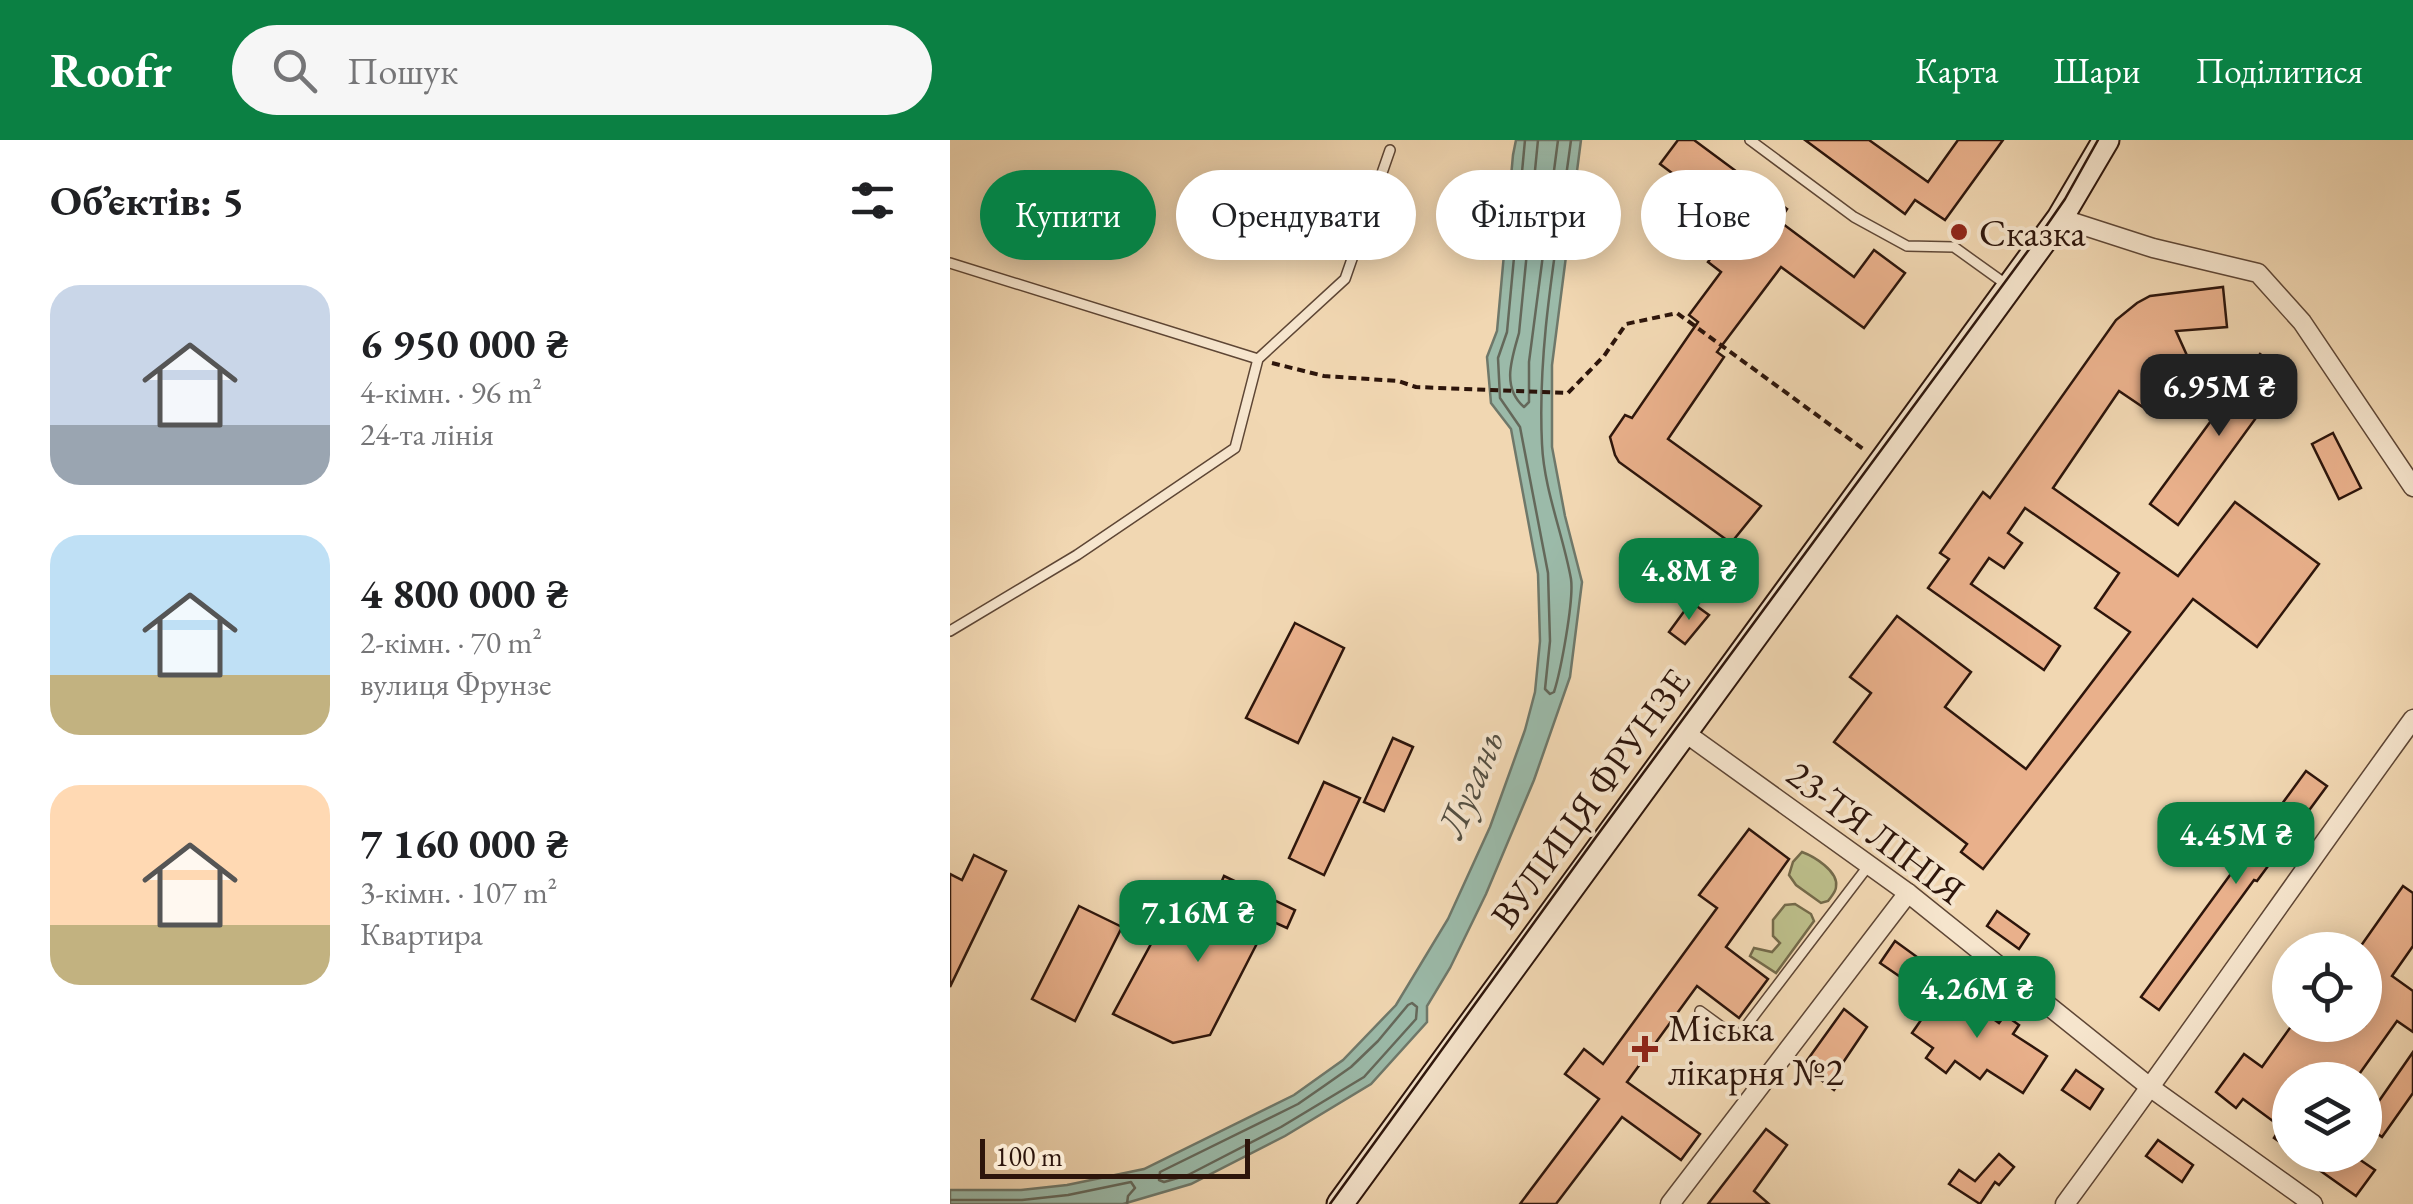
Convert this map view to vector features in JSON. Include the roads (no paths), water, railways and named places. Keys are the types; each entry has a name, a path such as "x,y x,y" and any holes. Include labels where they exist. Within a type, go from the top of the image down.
{"street":[{"name":"ВУЛИЦЯ ФРУНЗЕ","path":"1340,1204 2060,218 2106,140"},
{"path":"2060,218 2153,248 2258,273 2302,322 2413,487"},
{"path":"2065,1204 2413,719"},
{"name":"23-ТЯ ЛІНІЯ","path":"1684,732 1908,893 2151,1088 2305,1202"},
{"path":"1670,1204 1908,893"}],"lane":[{"path":"1750,140 1867,224 1907,246 1954,247 2010,286"},
{"path":"950,631 1077,555 1235,448 1258,359 1346,279 1390,150"},
{"path":"950,263 1258,359"},
{"path":"1700,1010 1738,1038 1869,865"}],"water":[{"path":"1516,140 1581,140 1577,170 1512,170"},
{"path":"1503,260 1566,260 1552,365 1552,447 1582,582 1570,677 1534,780 1486,894 1427,1006 1427,1022 1371,1084 1285,1136 1191,1184 1123,1204 950,1204 950,1190 1021,1190 1144,1169 1294,1095 1343,1060 1396,1005 1448,919 1490,827 1535,692 1540,641 1538,574 1511,429 1491,403 1487,357 1497,331"}],"tram line":[{"path":"1330,1204 2047,225 2098,140"}],"place":[{"name":"Сказка","path":"1959,232"},
{"name":"Міська лікарня №2","path":"1645,1049"}],"water label":[{"name":"Лугань","path":"1470,783"}]}
